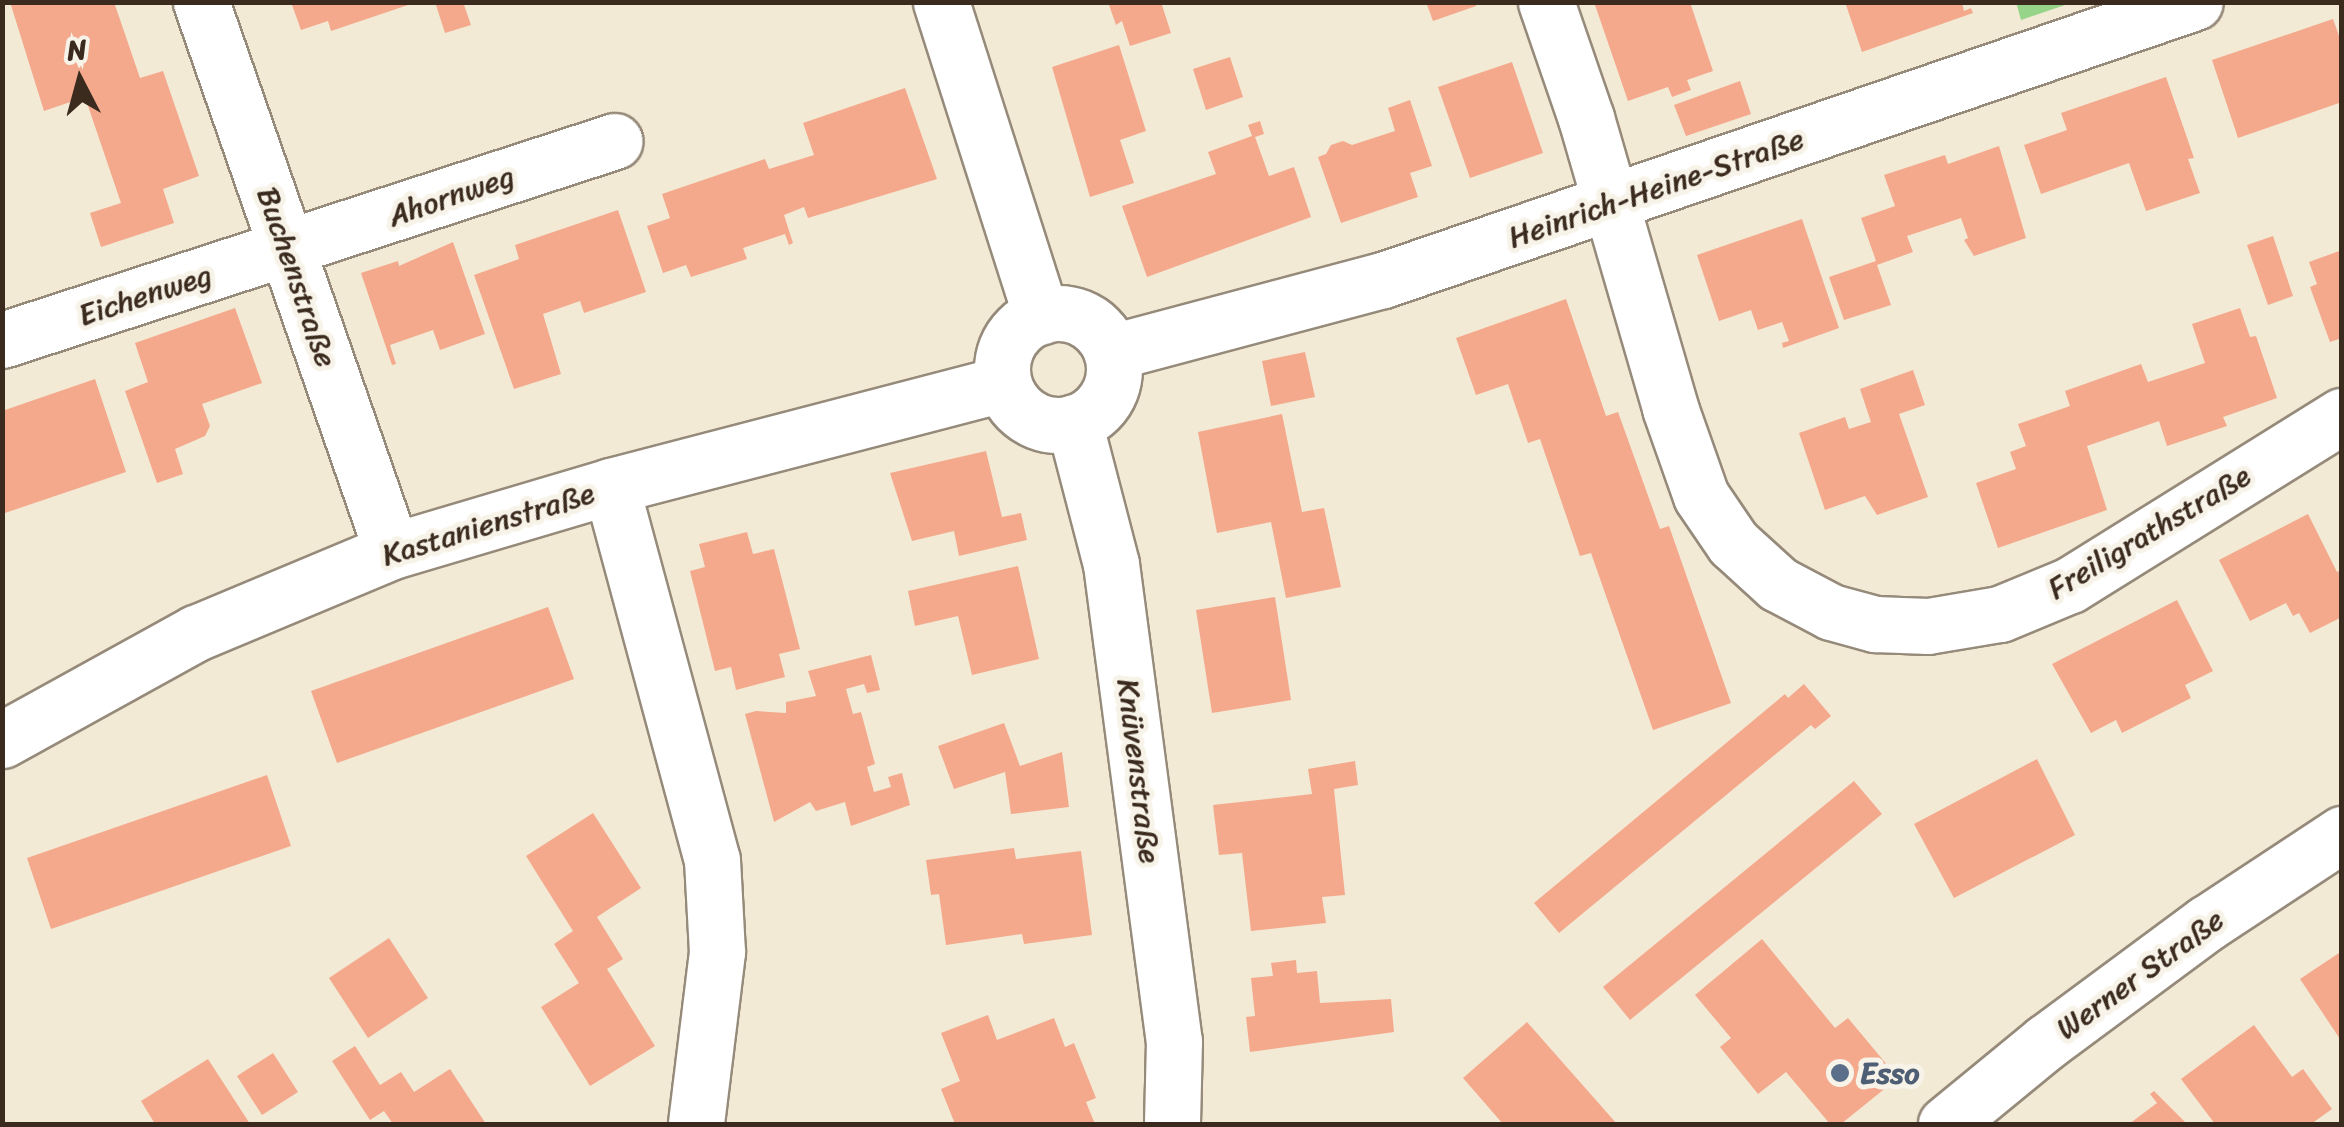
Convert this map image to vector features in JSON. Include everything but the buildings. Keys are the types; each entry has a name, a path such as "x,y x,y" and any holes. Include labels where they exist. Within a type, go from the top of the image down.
{"street":[{"name":"Buchenstraße","path":"202,2 392,551"},
{"path":"941,2 1041,316"},
{"name":"Freiligrathstraße","path":"1546,2 1586,118 1608,205 1702,496 1733,543 1778,584 1831,612 1875,624 1928,626 2000,614 2070,585 2342,416"},
{"name":"Heinrich-Heine-Straße","path":"1112,352 1382,280 2194,2"},
{"name":"Ahornweg","path":"288,250 615,140"},
{"name":"Eichenweg","path":"2,340 288,250"},
{"path":"1068,314 1089,321 1112,352 1115,379 1107,398 1093,414 1074,422 1051,424 1030,418 1014,405 1003,384 1001,363 1006,342 1020,326 1041,316 1068,314"},
{"name":"Kastanienstraße","path":"2,740 196,633 392,551 611,486 1003,384"},
{"name":"Knüvenstraße","path":"1074,422 1111,564 1174,1042 1172,1124"},
{"path":"611,486 712,860 717,952 696,1124"},
{"name":"Werner Straße","path":"1946,1124 2046,1042 2207,923 2342,834"}],"green space":[{"path":"2016,2 2071,2 2071,3 2021,20"}],"place":[{"name":"Esso","path":"1840,1073"}]}
